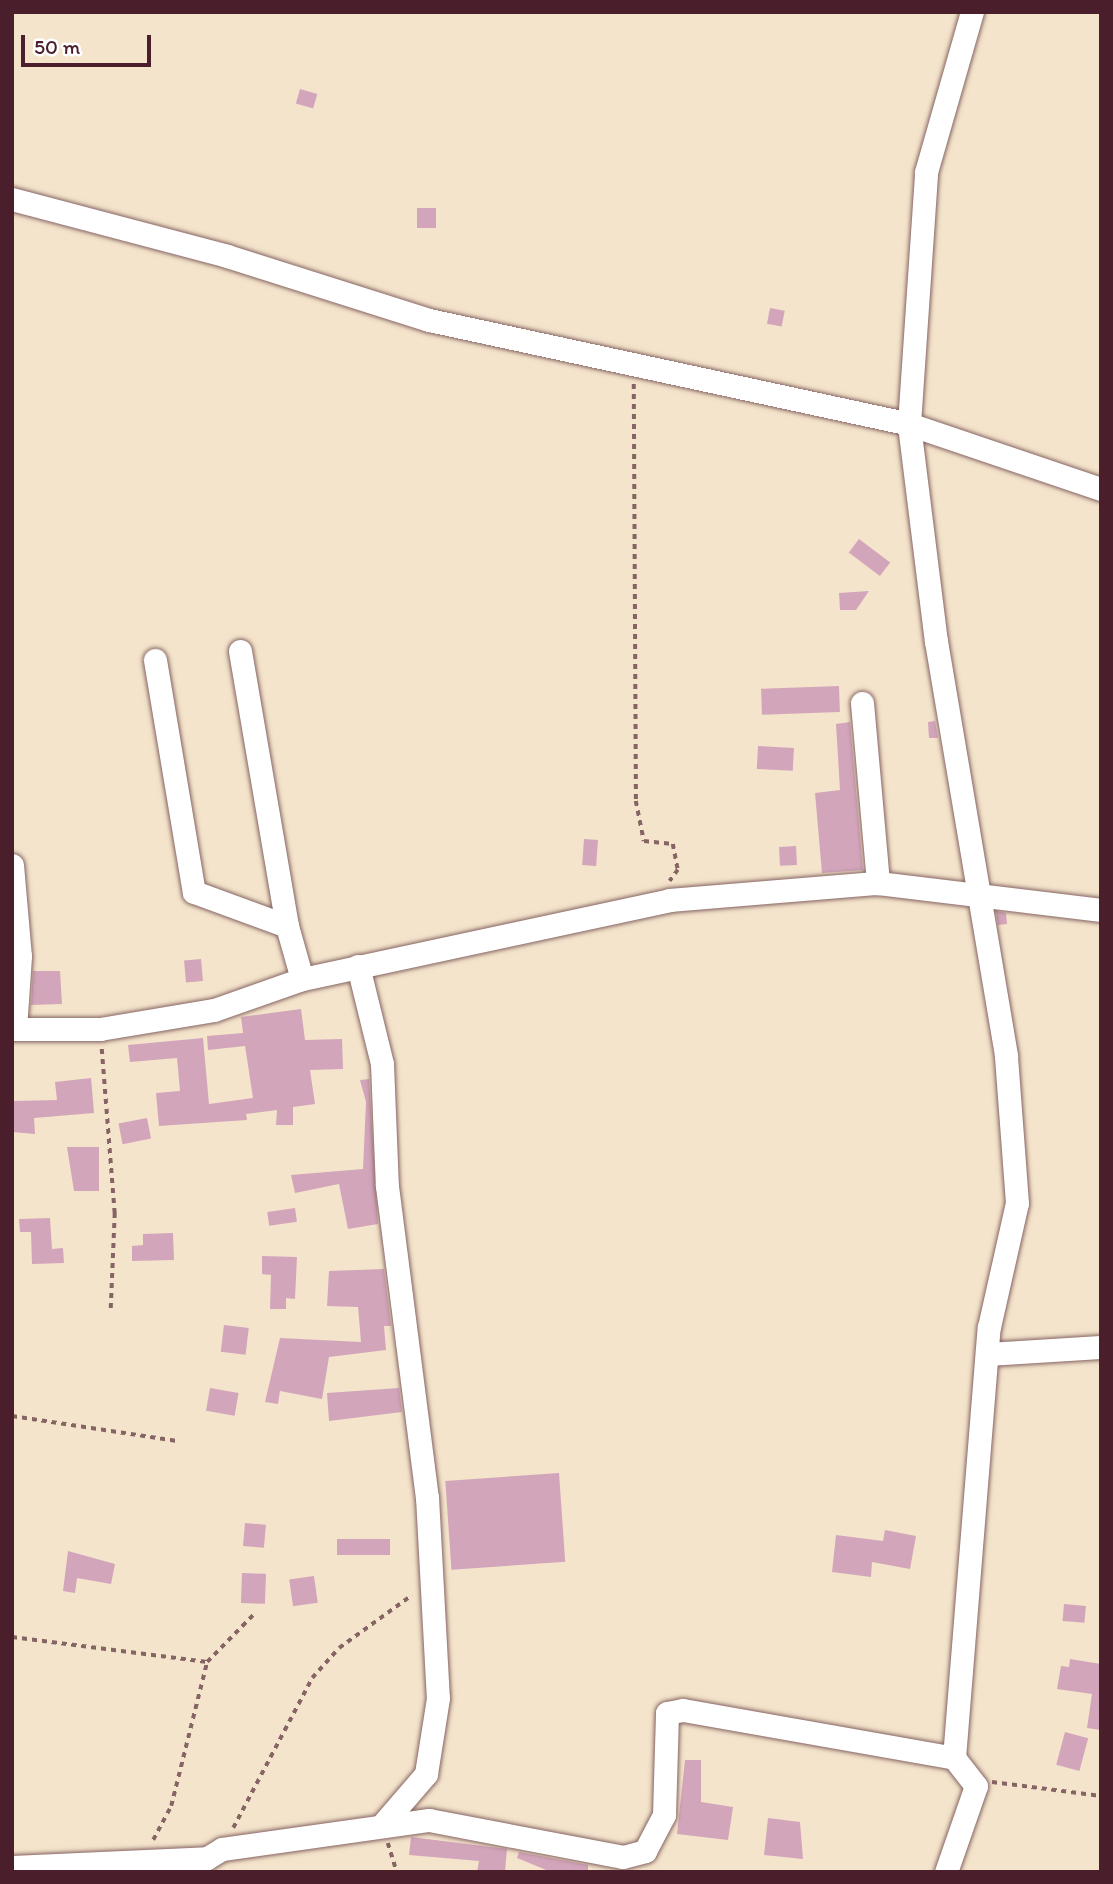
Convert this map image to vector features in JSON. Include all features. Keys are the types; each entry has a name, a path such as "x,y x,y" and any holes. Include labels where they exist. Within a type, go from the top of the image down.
{"street":[{"path":"954,1758 987,1354 1017,1203 1006,1055 936,642 909,424 926,172 972,12"},
{"path":"12,199 226,256 354,301 634,367 909,424 1101,489"},
{"path":"240,651 287,926 302,979"},
{"path":"155,660 194,892 287,926"},
{"path":"862,703 878,883"},
{"path":"12,865 13,1029 100,1029 214,1010 302,979 669,900 878,883 979,892 1101,910"},
{"path":"358,967 382,1064 387,1186 423,1456 438,1698 426,1774 382,1825"},
{"path":"987,1354 1101,1347"},
{"path":"22,1869 207,1858 222,1849 429,1820 623,1857 645,1851 664,1815 667,1713 682,1710 954,1758 976,1786 946,1872"}],"path":[{"path":"634,367 636,801 644,841 673,844 677,870 667,885 669,900"},
{"path":"100,1029 115,1213 111,1309"},
{"path":"12,1416 177,1441"},
{"path":"222,1849 312,1678 339,1648 432,1578"},
{"path":"143,1861 171,1806 207,1662 254,1614"},
{"path":"12,1637 207,1662"},
{"path":"976,1786 1002,1780 1101,1796"},
{"path":"382,1825 397,1872"}],"building":[{"path":"300,89 317,94 313,108 296,103"},
{"path":"417,208 436,208 436,228 417,228"},
{"path":"770,308 785,311 782,327 767,324"},
{"path":"859,539 890,562 880,576 849,553"},
{"path":"869,591 856,610 840,610 839,593"},
{"path":"839,686 840,712 762,715 761,689"},
{"path":"935,721 938,738 929,738 928,722"},
{"path":"850,722 863,870 822,873 815,793 840,790 836,724"},
{"path":"758,746 794,748 793,771 757,769"},
{"path":"584,839 598,840 596,866 582,865"},
{"path":"796,846 797,865 780,866 779,847"},
{"path":"996,911 1006,913 1007,924 998,925"},
{"path":"201,959 203,981 186,982 184,960"},
{"path":"33,971 60,971 62,1004 31,1005"},
{"path":"301,1009 305,1040 342,1039 343,1069 310,1070 315,1104 293,1107 293,1125 276,1125 277,1110 246,1114 247,1120 159,1126 156,1093 180,1091 177,1058 130,1062 128,1045 203,1038 209,1104 253,1098 245,1046 208,1050 207,1036 243,1033 241,1017"},
{"path":"91,1078 94,1113 34,1118 35,1134 12,1132 12,1101 57,1100 55,1082"},
{"path":"369,1079 378,1224 348,1229 339,1184 295,1193 291,1175 363,1169 366,1102 360,1080"},
{"path":"147,1118 151,1139 123,1144 119,1124"},
{"path":"67,1147 99,1147 99,1191 74,1191"},
{"path":"295,1208 297,1222 269,1226 267,1212"},
{"path":"50,1218 52,1249 63,1248 64,1263 32,1264 31,1232 20,1232 19,1219"},
{"path":"173,1233 174,1260 132,1261 132,1246 143,1245 143,1234"},
{"path":"262,1256 297,1257 295,1299 286,1298 286,1309 270,1309 271,1275 262,1274"},
{"path":"384,1269 391,1326 384,1326 386,1350 329,1357 322,1399 280,1391 278,1404 265,1402 280,1338 361,1342 358,1307 327,1306 329,1271"},
{"path":"224,1325 249,1328 246,1355 221,1352"},
{"path":"210,1388 239,1393 235,1416 206,1411"},
{"path":"399,1388 402,1412 329,1421 327,1393"},
{"path":"559,1473 565,1562 451,1570 445,1481"},
{"path":"245,1523 266,1525 264,1548 243,1546"},
{"path":"885,1530 916,1536 910,1569 872,1562 871,1577 832,1572 836,1535 883,1541"},
{"path":"337,1539 390,1539 390,1555 337,1555"},
{"path":"68,1551 115,1564 111,1584 77,1578 75,1593 63,1591"},
{"path":"242,1573 266,1574 265,1604 241,1603"},
{"path":"314,1576 318,1603 293,1606 289,1579"},
{"path":"1064,1604 1086,1606 1084,1623 1063,1621"},
{"path":"1070,1659 1101,1664 1101,1730 1087,1728 1092,1694 1057,1689 1061,1666 1069,1667"},
{"path":"1065,1732 1088,1738 1079,1771 1056,1765"},
{"path":"685,1760 701,1760 701,1802 733,1807 728,1840 677,1834"},
{"path":"768,1818 800,1822 803,1859 764,1855"},
{"path":"411,1837 507,1849 505,1872 477,1872 479,1861 409,1855"},
{"path":"519,1852 588,1865 588,1872 551,1872 517,1858"}]}
